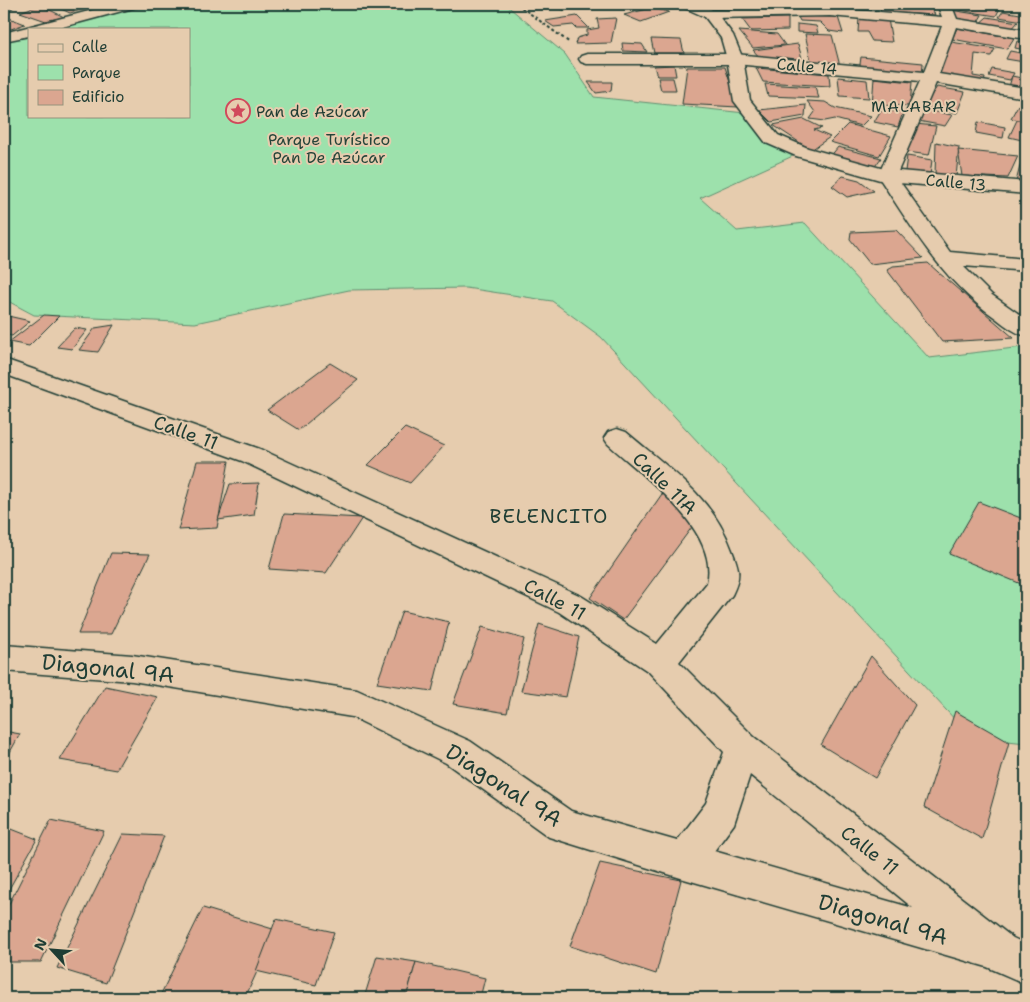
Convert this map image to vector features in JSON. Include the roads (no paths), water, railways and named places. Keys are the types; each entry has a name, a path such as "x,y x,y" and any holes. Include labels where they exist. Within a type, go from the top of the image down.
{"street":[{"path":"41,28 132,4"},
{"path":"688,4 710,14 830,12 951,22 1026,34"},
{"path":"944,4 951,22 930,77 887,176 943,258 984,300 1026,330"},
{"name":"Calle 13","path":"710,14 728,38 735,59 742,101 772,139 802,152 887,176 1026,188"},
{"path":"4,37 28,31"},
{"name":"Calle 14","path":"587,59 735,59 930,77 1026,93"},
{"path":"943,258 1026,265"},
{"name":"Calle 11","path":"4,366 251,455 570,604 660,663 742,748 1013,958"},
{"name":"Calle 11A","path":"617,438 694,506 711,531 725,570 721,587 660,663"},
{"name":"Diagonal 9A","path":"4,658 132,668 357,704 458,752 562,824 1013,958"},
{"path":"684,861 721,812 742,748"}],"place":[{"name":"Pan de Azúcar","path":"238,111"}],"district":[{"name":"MALABAR","path":"914,106"},
{"name":"BELENCITO","path":"549,516"}],"park label":[{"name":"Parque Turístico Pan De Azúcar","path":"329,148"}]}
